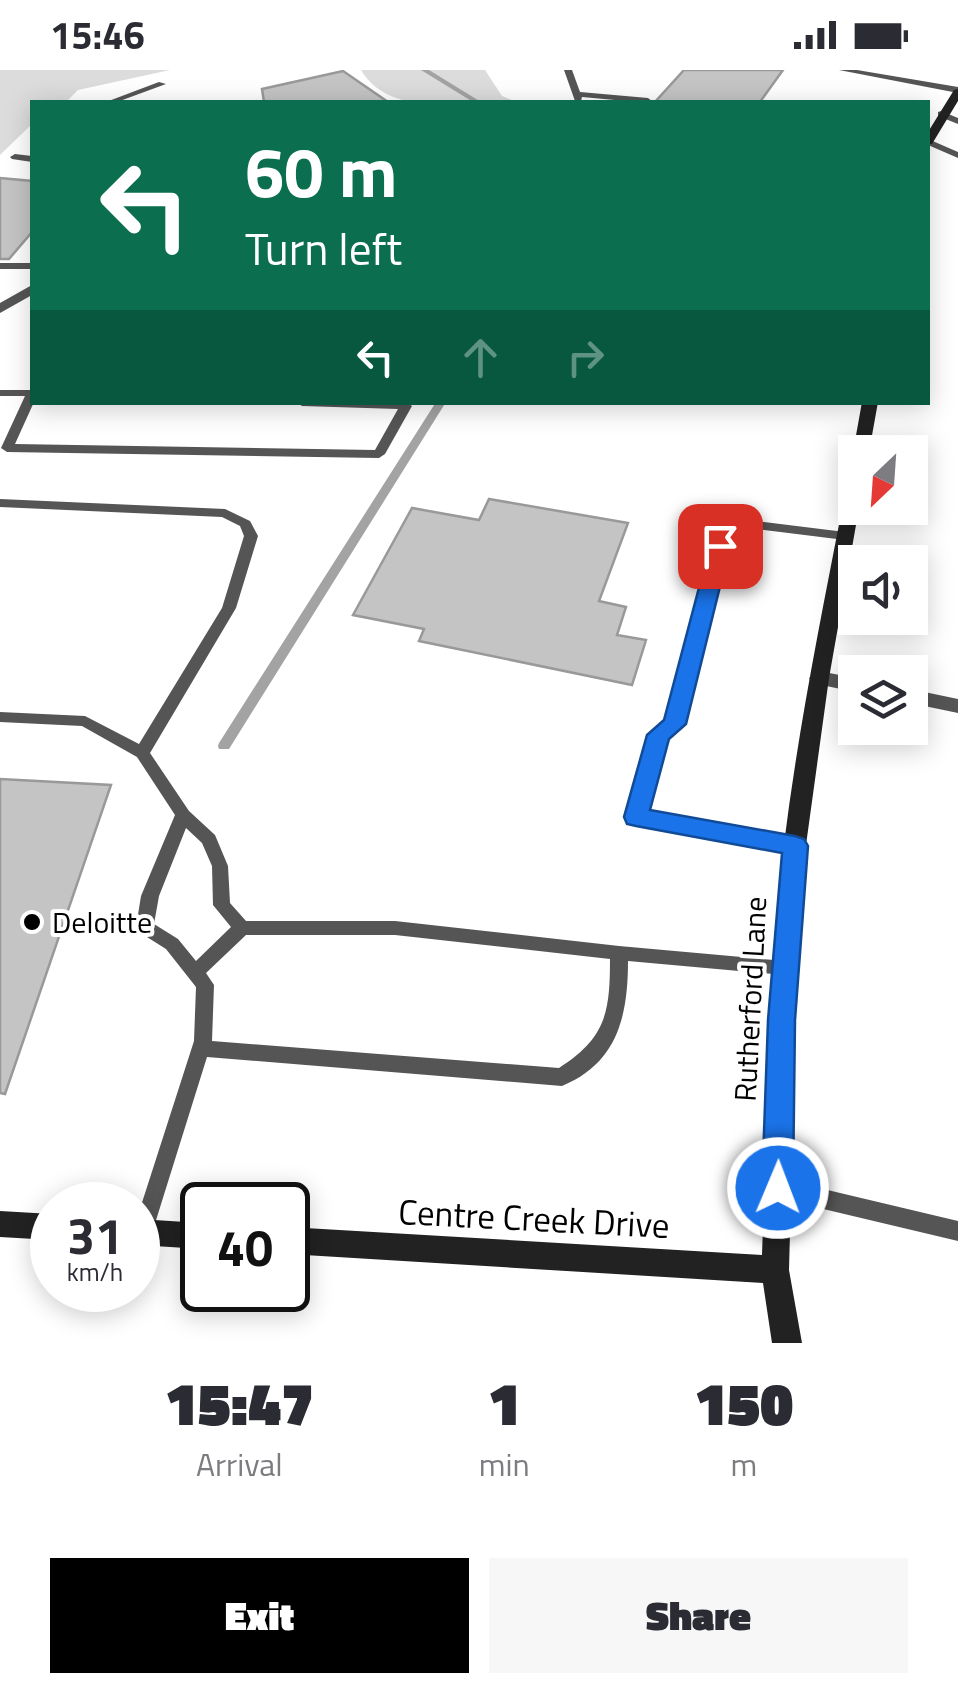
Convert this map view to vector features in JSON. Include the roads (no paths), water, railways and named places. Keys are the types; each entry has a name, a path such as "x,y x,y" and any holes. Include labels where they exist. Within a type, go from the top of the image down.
{"street":[{"path":"930,138 958,91"},
{"path":"0,309 30,290"},
{"path":"863,435 869,405"},
{"name":"Rutherford Lane","path":"787,1343 775,1270 785,968 795,846 848,525"},
{"path":"820,678 838,682"},
{"path":"928,700 958,706"},
{"path":"0,1224 30,1226"},
{"name":"Centre Creek Drive","path":"310,1242 775,1270"}],"lane":[{"path":"568,70 578,98 648,100"},
{"path":"843,70 958,91"},
{"path":"116,100 162,84"},
{"path":"941,114 958,121"},
{"path":"930,143 958,155"},
{"path":"15,157 30,159"},
{"path":"0,266 30,266"},
{"path":"0,392 30,394"},
{"path":"30,398 7,448 379,454 406,406 380,405"},
{"path":"0,503 225,512 245,524 251,536 230,608 142,753"},
{"path":"795,846 636,817 659,735 675,724 720,546 729,530 748,524 846,536"},
{"path":"0,717 84,721 142,753 183,815 210,839 220,866 222,904 242,928"},
{"path":"156,1182 200,1048 205,985 172,944 145,927 150,896 183,815"},
{"path":"195,973 242,928 395,928 785,968"},
{"path":"200,1048 562,1077 595,1057 619,1010 619,953"},
{"path":"778,1188 958,1231"}],"waterway":[{"path":"424,70 474,100"},
{"path":"224,746 439,405"}],"place":[{"name":"Deloitte","path":"32,922"}]}
